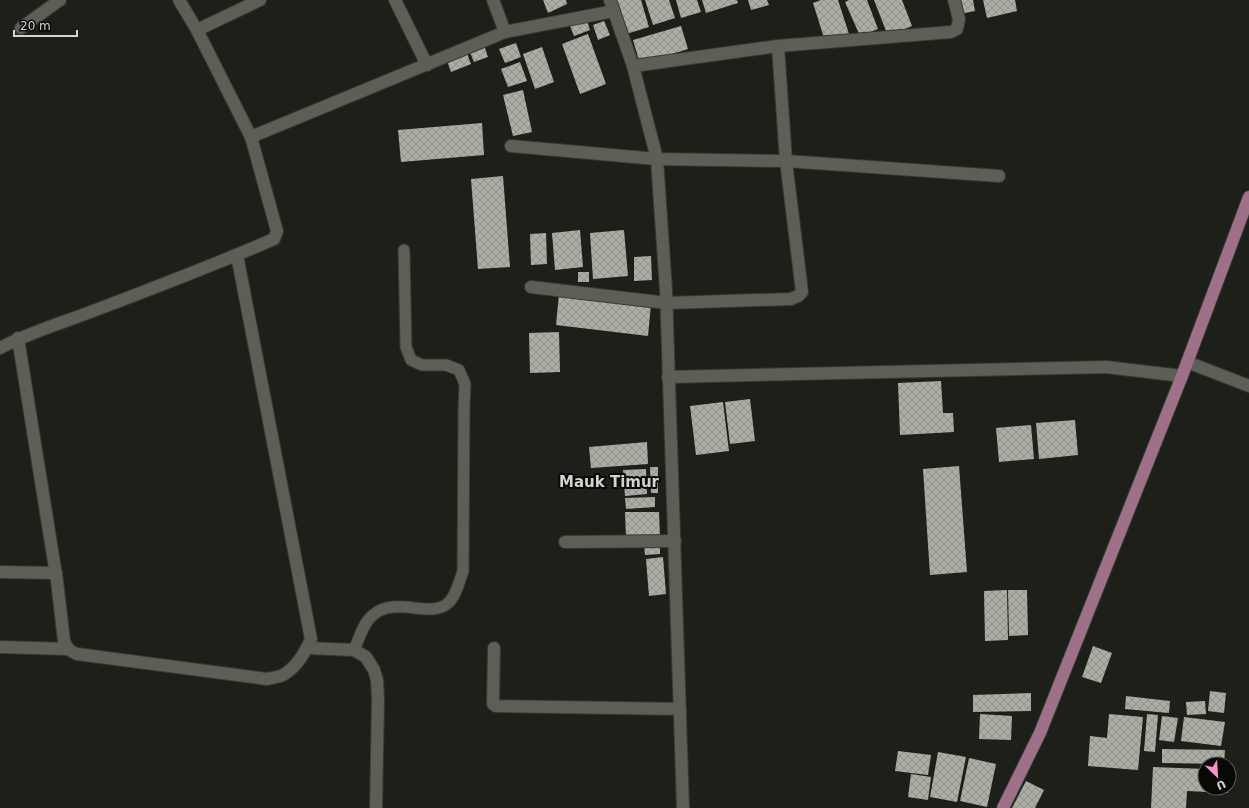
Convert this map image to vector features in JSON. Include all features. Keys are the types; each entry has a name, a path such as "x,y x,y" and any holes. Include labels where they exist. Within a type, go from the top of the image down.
{"main road":[{"path":"1003,808 1040,733 1182,376 1249,197"}],"street":[{"path":"21,28 60,0"},
{"path":"0,348 18,338 237,256 274,239 276,231 251,137 197,30 179,0"},
{"path":"197,30 260,0"},
{"path":"395,0 427,65"},
{"path":"493,0 505,32"},
{"path":"633,66 778,46 951,32 957,29 959,19 954,0"},
{"path":"251,137 505,32 612,6 633,66 657,158 666,303 683,808"},
{"path":"531,287 666,303 791,299 798,296 802,292 786,161 778,46"},
{"path":"512,146 657,158 786,161 999,176"},
{"path":"18,338 56,573 64,641 68,649 77,654 267,679 282,675 296,666 308,648 311,639 237,256"},
{"path":"1187,362 1249,386"},
{"path":"668,377 1106,367 1182,376"},
{"path":"565,542 675,541"},
{"path":"0,572 56,573"},
{"path":"0,647 68,649"},
{"path":"308,648 354,650 366,657 374,670 377,680 376,808"},
{"path":"494,648 493,704 496,706 680,709"}],"lane":[{"path":"354,650 366,625 373,615 385,608 404,606 423,609 440,608 448,603 455,592 463,571 465,384 459,370 446,365 422,365 411,360 406,347 404,250"}],"building":[{"path":"543,0 566,0 567,4 548,13"},
{"path":"616,0 641,0 649,27 626,34"},
{"path":"645,0 669,0 675,18 653,25"},
{"path":"676,0 697,0 701,12 681,18"},
{"path":"702,0 737,0 738,3 706,13"},
{"path":"748,0 767,0 769,5 751,10"},
{"path":"821,0 838,0 849,34 825,41 813,3"},
{"path":"849,0 867,0 878,29 860,36 845,2"},
{"path":"874,0 902,0 912,26 888,36"},
{"path":"957,0 973,0 975,11 960,14"},
{"path":"983,0 1015,0 1017,11 987,18"},
{"path":"587,21 590,30 574,36 570,26"},
{"path":"604,21 610,35 598,40 593,25"},
{"path":"681,26 688,49 640,64 633,40"},
{"path":"588,34 606,84 580,94 562,44"},
{"path":"516,43 521,57 505,63 499,49"},
{"path":"484,45 488,57 474,62 469,50"},
{"path":"542,47 554,82 535,89 523,54"},
{"path":"466,51 471,64 451,72 446,58"},
{"path":"520,62 527,81 508,87 501,69"},
{"path":"523,90 532,132 513,136 503,95"},
{"path":"482,123 484,155 401,162 398,130"},
{"path":"503,176 510,267 478,269 471,179"},
{"path":"580,230 583,267 555,270 552,233"},
{"path":"624,230 628,276 593,279 590,233"},
{"path":"546,233 547,264 531,265 530,234"},
{"path":"651,256 652,280 634,281 634,257"},
{"path":"578,272 589,272 589,282 578,282"},
{"path":"559,294 651,304 648,336 556,325"},
{"path":"559,332 560,372 530,373 529,333"},
{"path":"941,381 943,413 953,413 954,432 900,435 898,383"},
{"path":"750,399 755,441 730,444 725,402"},
{"path":"723,402 729,451 696,455 690,406"},
{"path":"1075,420 1078,455 1039,459 1036,423"},
{"path":"1031,425 1034,459 999,462 996,428"},
{"path":"647,442 648,464 591,468 589,447"},
{"path":"959,466 967,572 930,575 923,469"},
{"path":"650,467 658,467 658,493 651,493"},
{"path":"646,469 647,494 625,496 623,470"},
{"path":"655,497 655,507 626,509 625,498"},
{"path":"625,512 659,512 660,537 626,538"},
{"path":"660,544 660,554 645,555 644,545"},
{"path":"663,557 666,594 649,596 646,559"},
{"path":"1007,590 1008,640 985,641 984,591"},
{"path":"1008,590 1027,590 1028,635 1009,636"},
{"path":"1093,646 1112,653 1101,683 1082,677"},
{"path":"1210,691 1226,693 1224,713 1208,711"},
{"path":"1031,693 1031,711 973,712 973,695"},
{"path":"1126,696 1170,701 1169,713 1125,709"},
{"path":"1205,701 1206,714 1187,715 1186,702"},
{"path":"980,714 1012,716 1011,740 979,739"},
{"path":"1109,714 1143,717 1138,770 1088,766 1090,736 1107,738"},
{"path":"1147,714 1158,715 1155,752 1144,751"},
{"path":"1162,716 1178,718 1174,742 1159,740"},
{"path":"1184,717 1225,722 1221,746 1181,741"},
{"path":"1162,749 1225,750 1225,756 1197,756 1197,764 1162,763"},
{"path":"898,751 931,755 928,775 895,771"},
{"path":"938,752 966,757 957,802 930,797"},
{"path":"969,758 996,764 987,807 960,801"},
{"path":"1153,767 1197,769 1197,791 1187,791 1186,808 1151,808"},
{"path":"911,774 931,777 928,800 908,797"},
{"path":"1026,781 1044,790 1035,808 1012,808"}],"district":[{"name":"Mauk Timur","path":"609,482"}]}
